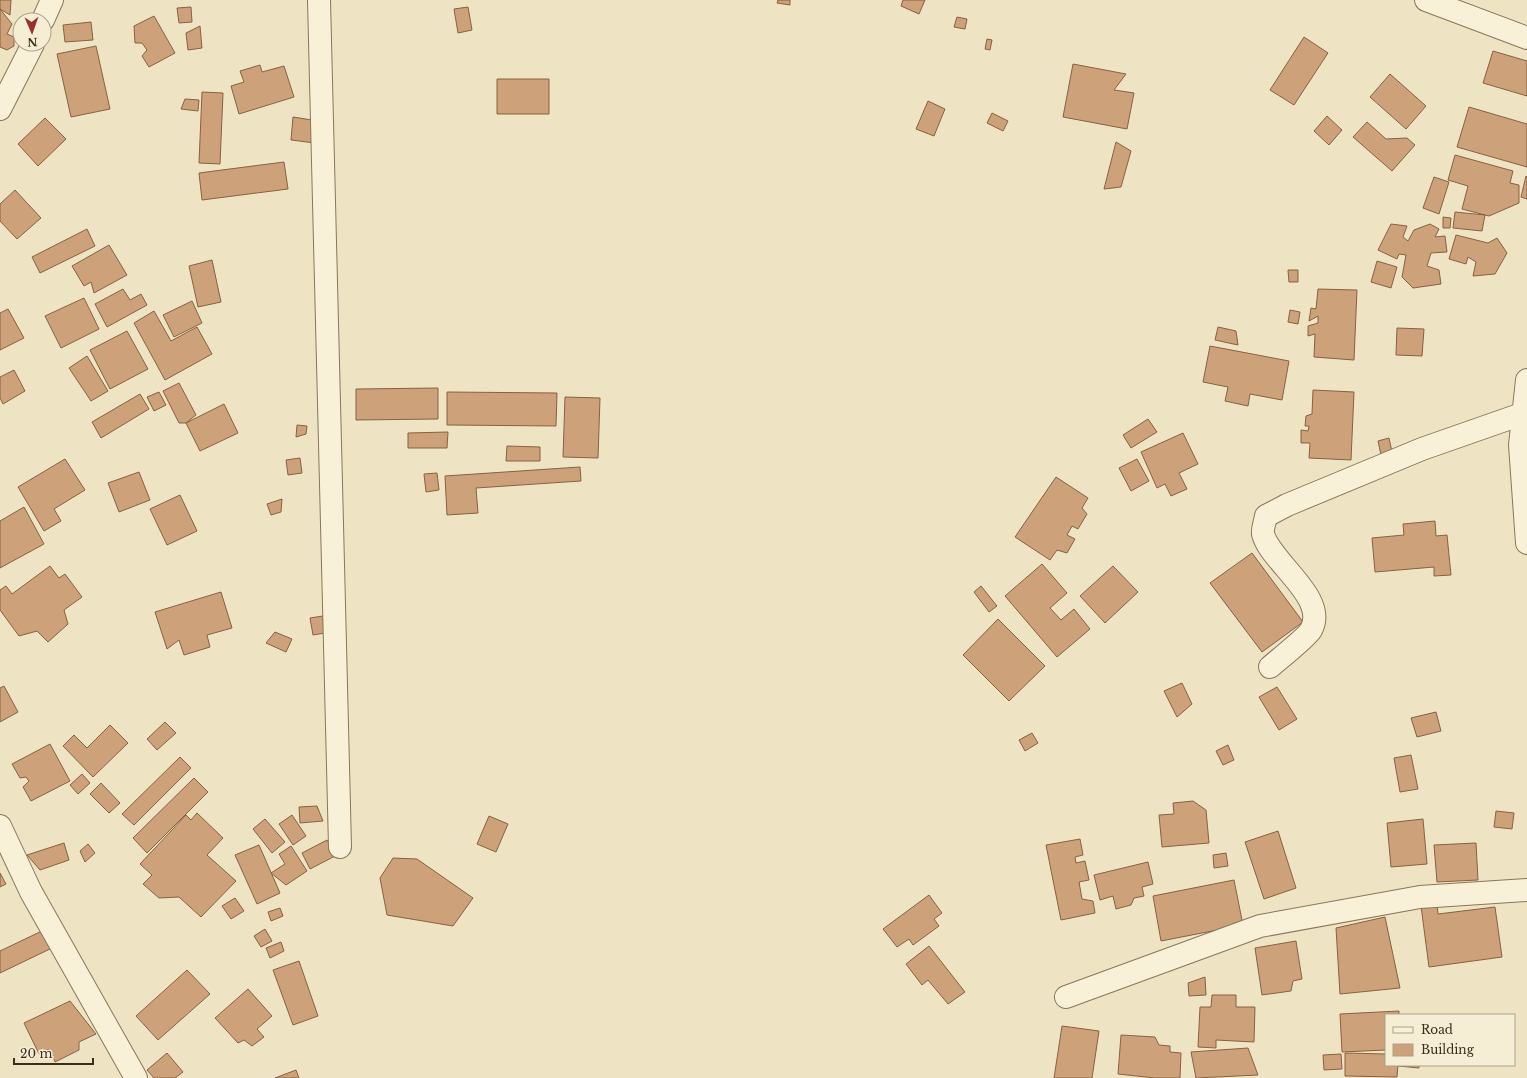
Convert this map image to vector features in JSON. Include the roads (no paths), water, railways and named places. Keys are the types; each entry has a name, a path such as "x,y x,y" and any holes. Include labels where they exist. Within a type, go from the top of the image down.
{"street":[{"path":"47,12 52,0"},
{"path":"318,0 340,847"},
{"path":"1426,0 1527,38"},
{"path":"0,109 29,52"},
{"path":"1527,380 1522,414 1520,445 1527,542"},
{"path":"1270,667 1311,630 1314,616 1309,600 1288,570 1268,546 1263,533 1266,516 1287,505 1422,449 1522,414"},
{"path":"0,826 31,892 136,1078"},
{"path":"1066,997 1260,926 1420,897 1527,890"}]}
